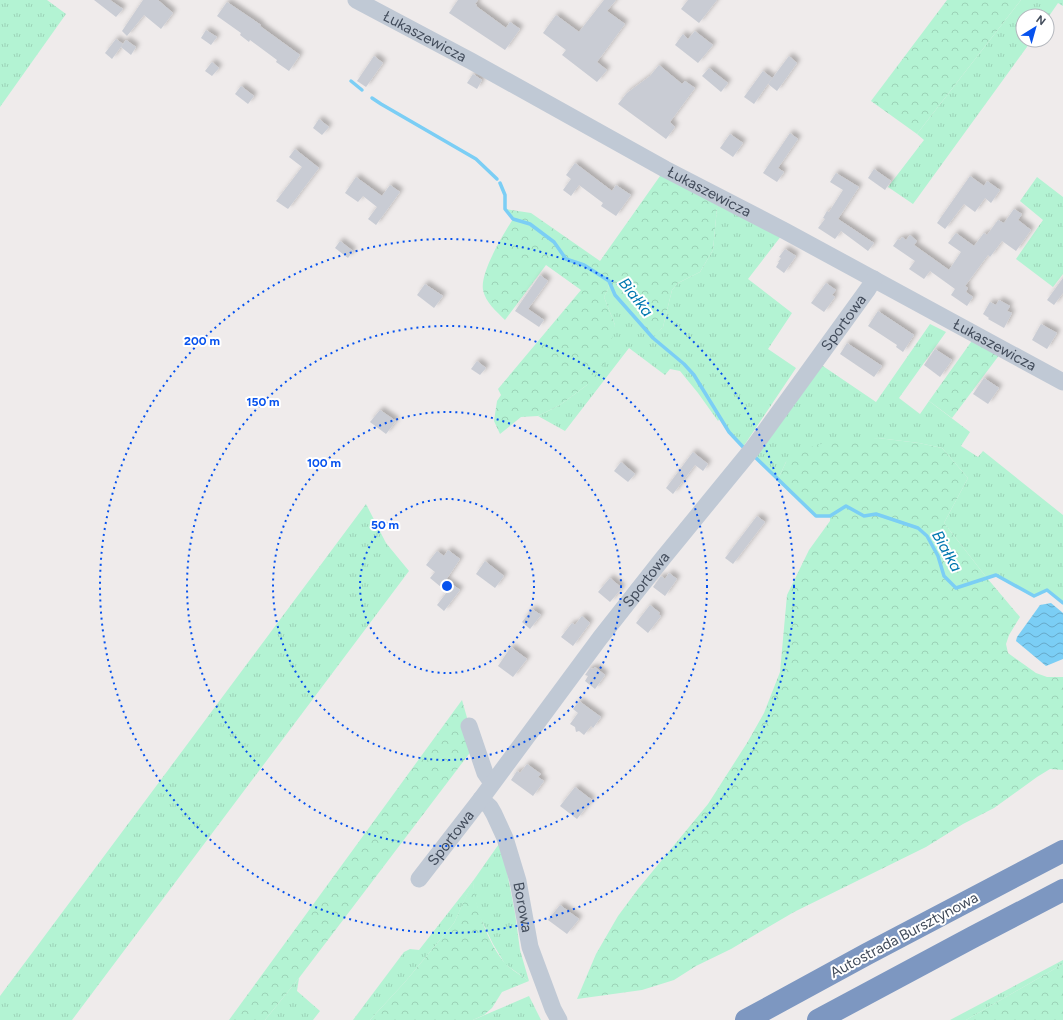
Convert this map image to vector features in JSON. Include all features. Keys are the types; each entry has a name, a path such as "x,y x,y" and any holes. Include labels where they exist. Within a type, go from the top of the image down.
{"highway":[{"name":"Autostrada Bursztynowa","path":"746,1020 884,944 1063,851"},
{"path":"818,1020 1063,890"}],"street":[{"name":"Łukaszewicza","path":"356,0 491,72 665,169 785,231 1063,382"},
{"name":"Sportowa","path":"419,879 620,613 753,448 864,296 874,279"},
{"path":"469,726 485,773 492,783"},
{"name":"Borowa","path":"481,798 490,807 505,838 518,881 530,947 553,1009 559,1020"}],"green space":[{"path":"0,0 47,0 66,14 0,107"},
{"path":"947,0 1021,0 917,134 871,101"},
{"path":"1021,0 1063,0 1063,6 1058,3 1055,8 1015,8 1015,48 1026,48 913,204 888,187 924,140 917,134"},
{"path":"665,169 718,197 713,250 700,272 678,283 672,290 663,327 653,338 615,295 609,282 608,289 604,297 615,325 607,361 587,385 560,405 538,416 521,417 500,434 494,421 497,401 501,395 498,389 581,290 546,265 505,320 495,310 484,295 483,282 493,254 513,219 505,209 531,213 600,261"},
{"path":"1037,177 1063,197 1063,274 1053,287 1016,259 1043,220 1020,201"},
{"path":"718,197 785,231 748,279 792,313 768,349 796,368 743,447 729,432 720,418 718,421 680,371 670,369 665,375 629,348 565,431 538,416 560,405 587,385 615,325 604,297 608,289 609,281 653,337 663,327 672,290 678,283 700,272 713,250"},
{"path":"930,324 946,332 899,398 920,414 929,401 970,432 961,446 978,457 983,451 1063,515 1063,603 1047,590 1034,596 996,575 987,578 944,523 968,478 942,448 919,443 878,438 786,462 778,479 755,457 820,364 876,402"},
{"path":"976,335 1003,350 952,418 929,401"},
{"path":"878,438 919,443 942,448 968,478 944,523 1020,617 1009,635 1006,644 1008,653 1036,673 1047,677 1063,677 1063,770 1050,769 994,808 963,824 926,847 794,912 731,949 696,966 674,980 642,990 577,999 596,954 618,916 638,889 708,804 747,743 764,713 780,672 787,595 809,550 830,521 830,517 816,516 778,479 786,462 796,451 825,443"},
{"path":"366,504 386,543 409,571 72,1020 0,1020 0,996"},
{"path":"462,700 475,746 299,978 265,1020 229,1020"},
{"path":"501,841 515,913 520,950 529,981 505,964 493,944 480,917 474,895 473,882 454,923 405,982 370,1020 353,1020 404,952 410,949 419,950 473,881"},
{"path":"473,881 476,902 483,924 493,946 507,966 529,981 502,992 492,1008 484,1015 473,1020 370,1020 405,982 454,923"},
{"path":"1063,960 1063,964 966,1020 950,1020"},
{"path":"1063,964 1063,1020 966,1020"},
{"path":"299,978 297,991 320,1011 313,1020 265,1020"},
{"path":"529,996 541,1020 473,1020"}],"water":[{"path":"1051,603 1063,613 1063,659 1046,666 1016,641 1017,637 1040,605"}],"building":[{"path":"94,0 110,0 123,9 116,17"},
{"path":"143,0 158,0 173,13 161,29 144,15 127,36 122,31"},
{"path":"458,0 478,0 475,4 477,5 476,6 506,28 510,22 520,29 505,50 449,13"},
{"path":"604,0 616,0 607,11 625,24 597,62 607,70 597,82 562,55 566,50 543,33 556,15 579,32"},
{"path":"688,0 717,0 699,23 681,9"},
{"path":"227,2 261,25 260,26 300,55 289,71 276,62 277,60 250,40 249,42 240,35 241,33 217,16"},
{"path":"206,30 217,37 211,45 201,38"},
{"path":"695,31 713,45 698,63 675,45 683,34 688,39"},
{"path":"116,39 123,44 112,59 105,53"},
{"path":"126,40 136,47 131,55 121,47"},
{"path":"374,56 383,63 366,87 357,81"},
{"path":"789,56 797,63 777,91 768,84"},
{"path":"212,62 219,68 212,76 205,71"},
{"path":"659,65 682,84 685,81 695,88 670,122 675,127 666,139 618,104 627,93 650,76"},
{"path":"709,68 728,83 721,92 702,76"},
{"path":"763,71 772,78 754,104 744,97"},
{"path":"473,74 482,80 477,89 467,83"},
{"path":"241,86 254,96 248,104 235,94"},
{"path":"319,119 329,127 322,135 313,128"},
{"path":"790,133 798,139 778,168 784,172 777,182 763,173"},
{"path":"730,134 743,143 733,157 720,148"},
{"path":"295,149 319,168 288,209 276,201 302,167 289,157"},
{"path":"575,163 612,191 616,185 631,195 616,216 601,206 603,203 579,185 571,196 563,190 571,179 566,175"},
{"path":"874,169 891,181 885,190 868,178"},
{"path":"836,173 859,187 838,219 874,243 868,251 841,231 835,239 818,228 825,219 823,218 827,211 829,212 843,190 830,182"},
{"path":"970,176 984,186 987,181 1000,190 991,203 985,198 975,212 964,204 945,229 937,223"},
{"path":"356,177 382,196 390,185 400,192 376,225 368,219 377,207 363,196 358,202 345,193"},
{"path":"1014,209 1022,214 1018,220 1031,230 1016,251 1002,241 990,257 988,255 965,286 968,288 966,292 973,297 967,306 951,295 955,289 930,271 924,279 909,269 915,261 893,246 898,239 900,240 902,237 906,240 910,235 917,241 914,245 949,270 961,252 948,243 956,233 974,246 984,233 987,235 998,220 1004,223"},
{"path":"340,241 353,251 348,258 335,248"},
{"path":"785,249 796,256 784,273 776,267 781,258 779,257"},
{"path":"540,275 548,281 528,309 544,320 539,327 515,311"},
{"path":"1063,278 1063,293 1054,305 1047,300"},
{"path":"826,283 836,290 832,295 835,297 824,312 811,303"},
{"path":"425,284 443,296 434,308 417,295"},
{"path":"999,300 1010,306 1007,311 1012,313 1004,328 988,319 989,318 983,314 990,302 996,305"},
{"path":"878,311 914,335 903,352 896,347 897,345 868,326"},
{"path":"1041,324 1057,333 1047,349 1032,340"},
{"path":"847,343 882,366 874,377 840,354"},
{"path":"935,349 952,360 940,377 924,365"},
{"path":"477,361 486,368 480,375 471,369"},
{"path":"984,378 999,388 988,404 973,394"},
{"path":"380,410 396,421 386,434 370,422"},
{"path":"693,452 708,464 703,471 695,465 673,494 666,488"},
{"path":"621,462 635,474 628,482 614,471"},
{"path":"757,516 765,522 733,564 725,558"},
{"path":"448,550 460,559 446,580 460,590 444,611 437,605 447,592 430,578 435,572 426,565 437,551 444,556"},
{"path":"485,561 504,576 495,588 476,574"},
{"path":"669,573 677,579 665,596 653,587 661,576 665,579"},
{"path":"610,578 622,588 610,602 598,592"},
{"path":"650,605 660,613 658,614 661,616 648,633 636,623"},
{"path":"532,609 541,615 530,629 522,622"},
{"path":"582,616 590,623 573,646 561,637 572,623 575,625"},
{"path":"511,647 527,659 513,677 498,666"},
{"path":"595,667 605,675 595,689 585,681 588,676 585,675 590,668 593,669"},
{"path":"579,701 601,717 593,728 591,726 584,735 579,731 576,732 575,727 570,724 578,713 573,709"},
{"path":"527,764 541,774 538,777 544,781 533,796 511,780 517,771 520,773"},
{"path":"575,787 592,800 577,819 560,806"},
{"path":"560,905 579,919 567,934 548,920"}],"waterway":[{"name":"Białka","path":"351,81 362,90"},
{"name":"Białka","path":"372,98 476,159 497,179"},
{"name":"Białka","path":"500,183 505,195 505,209 513,219 530,224 554,242 566,259 584,265 609,281 615,295 653,338 684,364 694,375 729,432 743,447"},
{"name":"Białka","path":"755,457 816,516 830,516 846,506 864,516 876,514 918,528 927,536 938,556 944,576 956,588 996,575 1034,596 1047,590 1063,603"}]}
